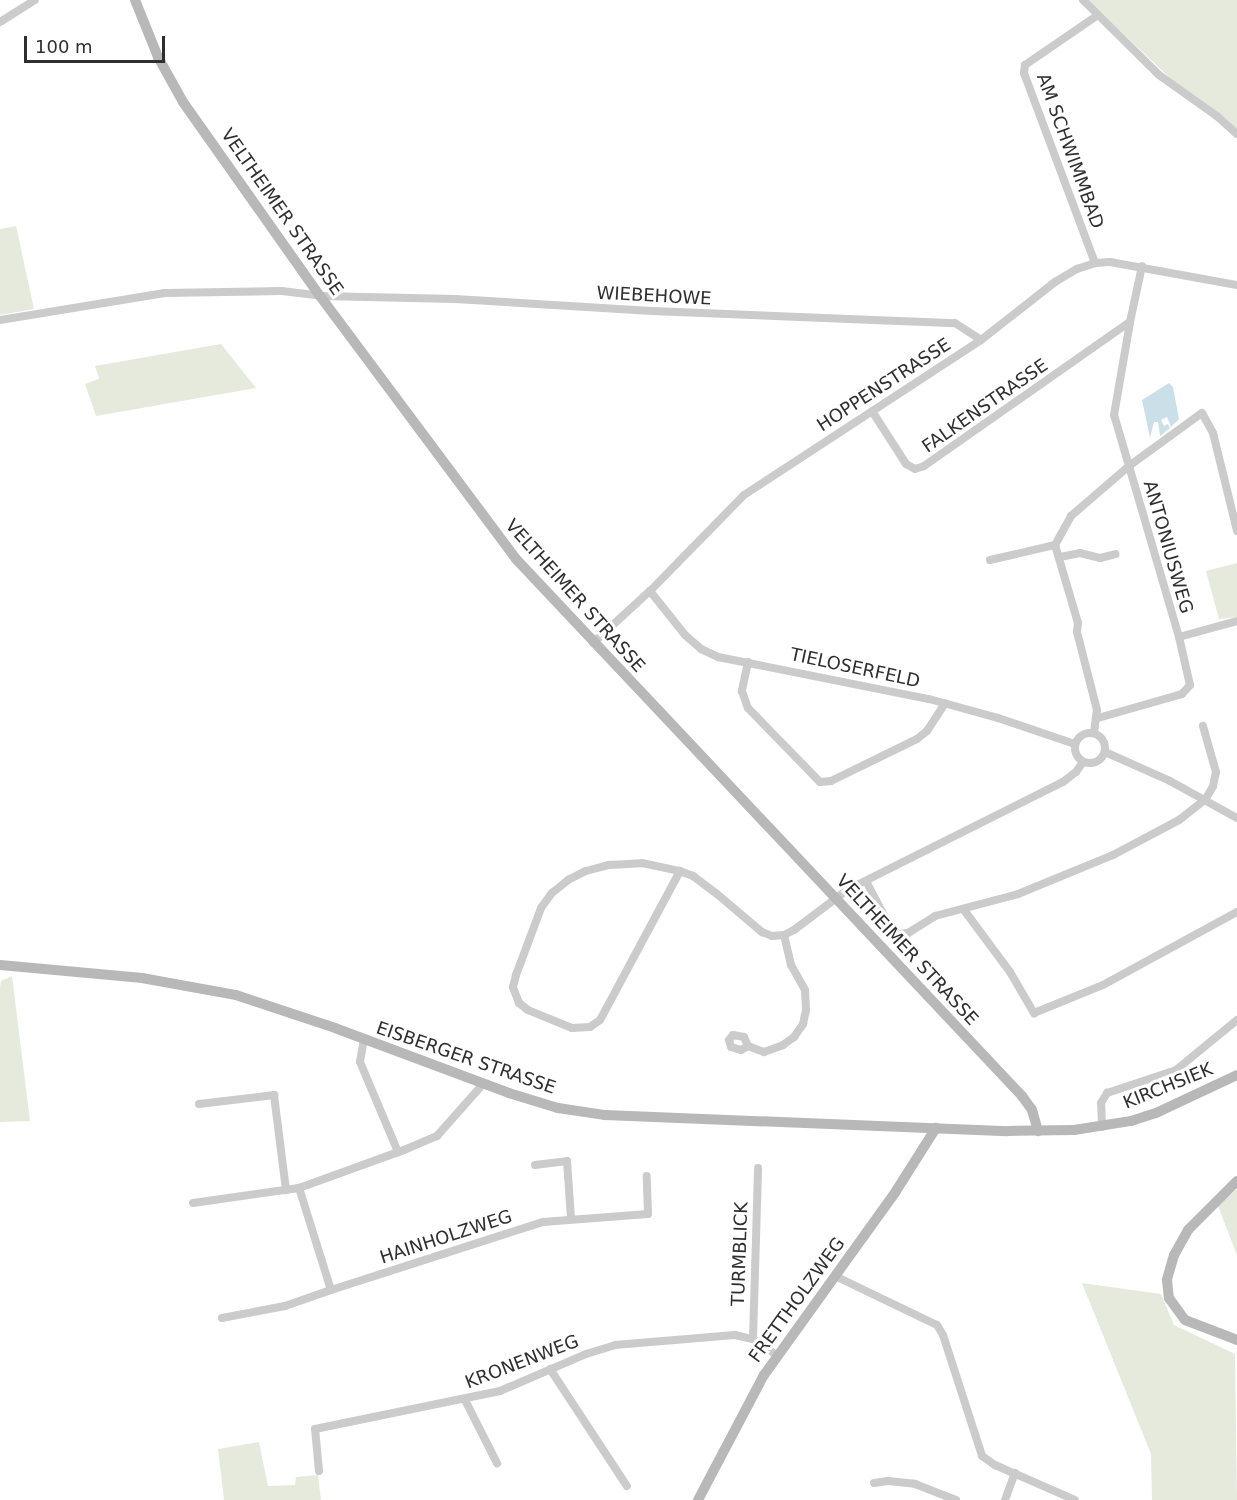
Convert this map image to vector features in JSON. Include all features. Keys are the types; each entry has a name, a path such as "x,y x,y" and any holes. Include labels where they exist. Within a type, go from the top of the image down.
{"main road":[{"name":"VELTHEIMER STRASSE","path":"135,0 158,57 177,93 320,296 516,559 1022,1096 1032,1110 1038,1131"},
{"name":"EISBERGER STRASSE","path":"0,965 142,978 236,995 483,1084 558,1108 605,1115 1038,1131"},
{"name":"KIRCHSIEK","path":"1038,1131 1102,1127 1156,1113 1237,1075"},
{"name":"FRETTHOLZWEG","path":"698,1500 764,1375 936,1128"},
{"path":"1237,1181 1188,1230 1174,1255 1167,1280 1169,1298 1185,1320 1237,1340"}],"street":[{"path":"0,22 35,0"},
{"path":"1083,0 1159,75 1237,134"},
{"name":"AM SCHWIMMBAD","path":"1095,262 1024,73 1025,65 1098,15"},
{"name":"HOPPENSTRASSE","path":"593,643 650,591 744,495 981,340 1055,282 1077,269 1095,262 1142,266 1237,285"},
{"path":"1131,322 1142,266"},
{"name":"WIEBEHOWE","path":"0,320 165,293 282,291 320,296 955,323 981,340"},
{"name":"FALKENSTRASSE","path":"872,411 906,464 915,469 924,466 1131,322"},
{"name":"ANTONIUSWEG","path":"1098,718 1185,693 1190,679 1114,415 1131,322"},
{"path":"990,561 1055,544 1071,516 1129,466 1202,413 1213,433 1237,531"},
{"path":"1055,544 1078,623 1077,632 1098,718 1094,734"},
{"path":"1060,557 1080,553 1100,558 1116,554"},
{"name":"TIELOSERFELD","path":"650,591 685,635 701,649 718,657 945,703 1076,744"},
{"name":"ANTONIUSWEG","path":"1179,637 1237,621"},
{"path":"748,662 742,691 748,708 820,782 831,781 917,739 927,732 945,703"},
{"path":"866,881 889,925 897,934 908,933 935,916 1018,894 1113,855 1179,820 1205,800 1213,786 1216,772 1203,726"},
{"path":"1094,734 1103,741 1105,752 1099,761 1083,762 1076,754 1076,744 1081,736 1094,734"},
{"path":"1105,752 1170,781 1237,818"},
{"path":"680,871 600,1020 590,1027 572,1028 528,1010 519,1003 513,987 541,908 552,893 568,880 586,871 629,863 660,864 680,871 693,876 762,932 772,936 784,935 794,930 835,898 866,881 1063,782 1076,772 1083,762"},
{"path":"964,910 1010,972 1034,1013 1103,985 1237,912"},
{"path":"748,1046 764,1052 783,1046 803,1024 806,1010 805,990 791,965 784,935"},
{"path":"1102,1127 1101,1103 1107,1094 1176,1070 1237,1020"},
{"path":"364,1040 360,1062 398,1152"},
{"path":"193,1203 298,1188 437,1136 483,1084"},
{"path":"199,1104 274,1095 286,1190"},
{"path":"535,1165 567,1161 571,1218"},
{"name":"TURMBLICK","path":"753,1340 758,1168"},
{"name":"HAINHOLZWEG","path":"222,1318 285,1306 543,1222 571,1218 648,1214 647,1176"},
{"path":"298,1188 332,1290"},
{"path":"835,1276 937,1325 943,1335 982,1456 995,1465 1075,1500"},
{"name":"KRONENWEG","path":"320,1470 315,1430 500,1391 586,1354 615,1345 735,1335 753,1340 777,1355"},
{"path":"550,1369 627,1486"},
{"path":"465,1400 497,1463"},
{"path":"1005,1500 1015,1473"},
{"path":"874,1483 888,1480 915,1484 956,1500"}],"shaded area":[{"path":"1088,0 1237,0 1237,129 1176,84"},
{"path":"16,226 34,309 0,315 0,229"},
{"path":"221,344 256,388 96,416 85,384 99,379 95,366"},
{"path":"1237,563 1237,617 1219,619 1206,571"},
{"path":"12,976 30,1121 0,1122 0,987 1,981"},
{"path":"1237,1189 1237,1255 1218,1206"},
{"path":"1082,1283 1161,1294 1174,1325 1235,1354 1237,1500 1152,1500 1151,1454"},
{"path":"259,1442 268,1486 295,1485 296,1477 318,1475 321,1500 224,1500 218,1449"}],"water":[{"path":"1169,383 1173,387 1179,419 1171,427 1167,417 1161,420 1164,426 1168,424 1170,428 1160,436 1158,422 1154,422 1150,438 1142,400"}]}
